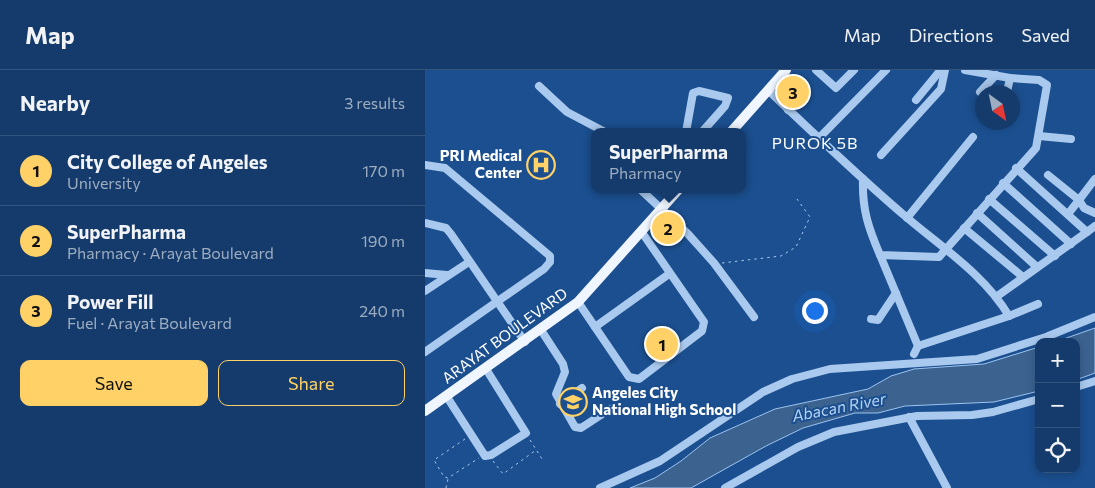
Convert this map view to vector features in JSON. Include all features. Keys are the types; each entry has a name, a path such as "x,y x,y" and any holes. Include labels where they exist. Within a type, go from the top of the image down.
{"main road":[{"path":"735,128 784,73"},
{"name":"ARAYAT BOULEVARD","path":"425,412 525,342 578,302 675,193"}],"street":[{"path":"816,70 836,88 854,70"},
{"path":"818,139 886,70"},
{"path":"916,100 939,72 944,70"},
{"path":"881,154 941,89 944,70"},
{"path":"880,255 936,257 1036,148 1047,85 1039,80 1011,78 965,70"},
{"path":"1039,80 1042,70"},
{"path":"784,73 800,94 788,110"},
{"path":"987,85 996,75"},
{"path":"1009,85 1011,78"},
{"path":"539,86 567,112 597,128"},
{"path":"768,90 818,139 863,179 907,218 946,248 996,297 1009,316"},
{"path":"687,128 693,93 699,91 728,98 725,106 706,128"},
{"path":"1039,136 1071,139"},
{"path":"907,218 973,137"},
{"path":"425,165 445,168 550,256 550,262 544,269 425,352"},
{"path":"1016,168 1087,232"},
{"path":"1048,175 1079,200 1084,208 1095,213"},
{"path":"863,179 862,203 866,221 918,346"},
{"path":"1068,214 1095,179"},
{"path":"1003,183 1071,244"},
{"path":"644,193 689,234 754,318"},
{"path":"989,199 1055,256"},
{"path":"977,213 1037,267"},
{"path":"425,223 446,228 525,342"},
{"path":"996,297 1095,226"},
{"path":"964,228 1023,277"},
{"path":"578,302 629,377 639,379 703,331 705,326 641,232"},
{"path":"425,291 469,262"},
{"path":"425,274 447,275"},
{"path":"595,327 669,274"},
{"path":"871,319 878,320 896,293"},
{"path":"914,354 918,346 1009,316 1038,304"},
{"path":"600,488 660,461 763,392 781,383 843,367 977,359 1046,337 1095,317"},
{"path":"541,330 563,364 565,372 556,390 560,404 578,428 610,410"},
{"path":"447,397 471,435 487,455 526,433 486,369"},
{"path":"1080,386 1095,381"},
{"path":"560,404 582,388"},
{"path":"725,488 818,438 849,428 909,417 983,413 1035,400"},
{"path":"909,417 947,488"}],"path":[{"path":"713,263 781,256 796,247 809,217 797,199"},
{"path":"526,433 544,462"},
{"path":"448,478 444,478 435,460 471,435"},
{"path":"446,488 448,478 487,455 503,474 536,450"}],"water":[{"path":"1095,328 1095,373 1080,379 1080,338 1066,338"},
{"name":"Abacan River","path":"1035,348 1035,392 994,402 905,406 878,413 855,413 803,428 766,446 691,488 630,488 655,478 681,461 710,438 775,409 868,389 891,376 914,369 984,364"}],"place":[{"name":"Power Fill","path":"793,92"},
{"name":"PRI Medical Center","path":"541,165"},
{"name":"SuperPharma","path":"668,228"},
{"name":"City College of Angeles","path":"662,344"},
{"name":"Angeles City National High School","path":"573,402"}],"district":[{"name":"PUROK 5B","path":"815,143"}]}
